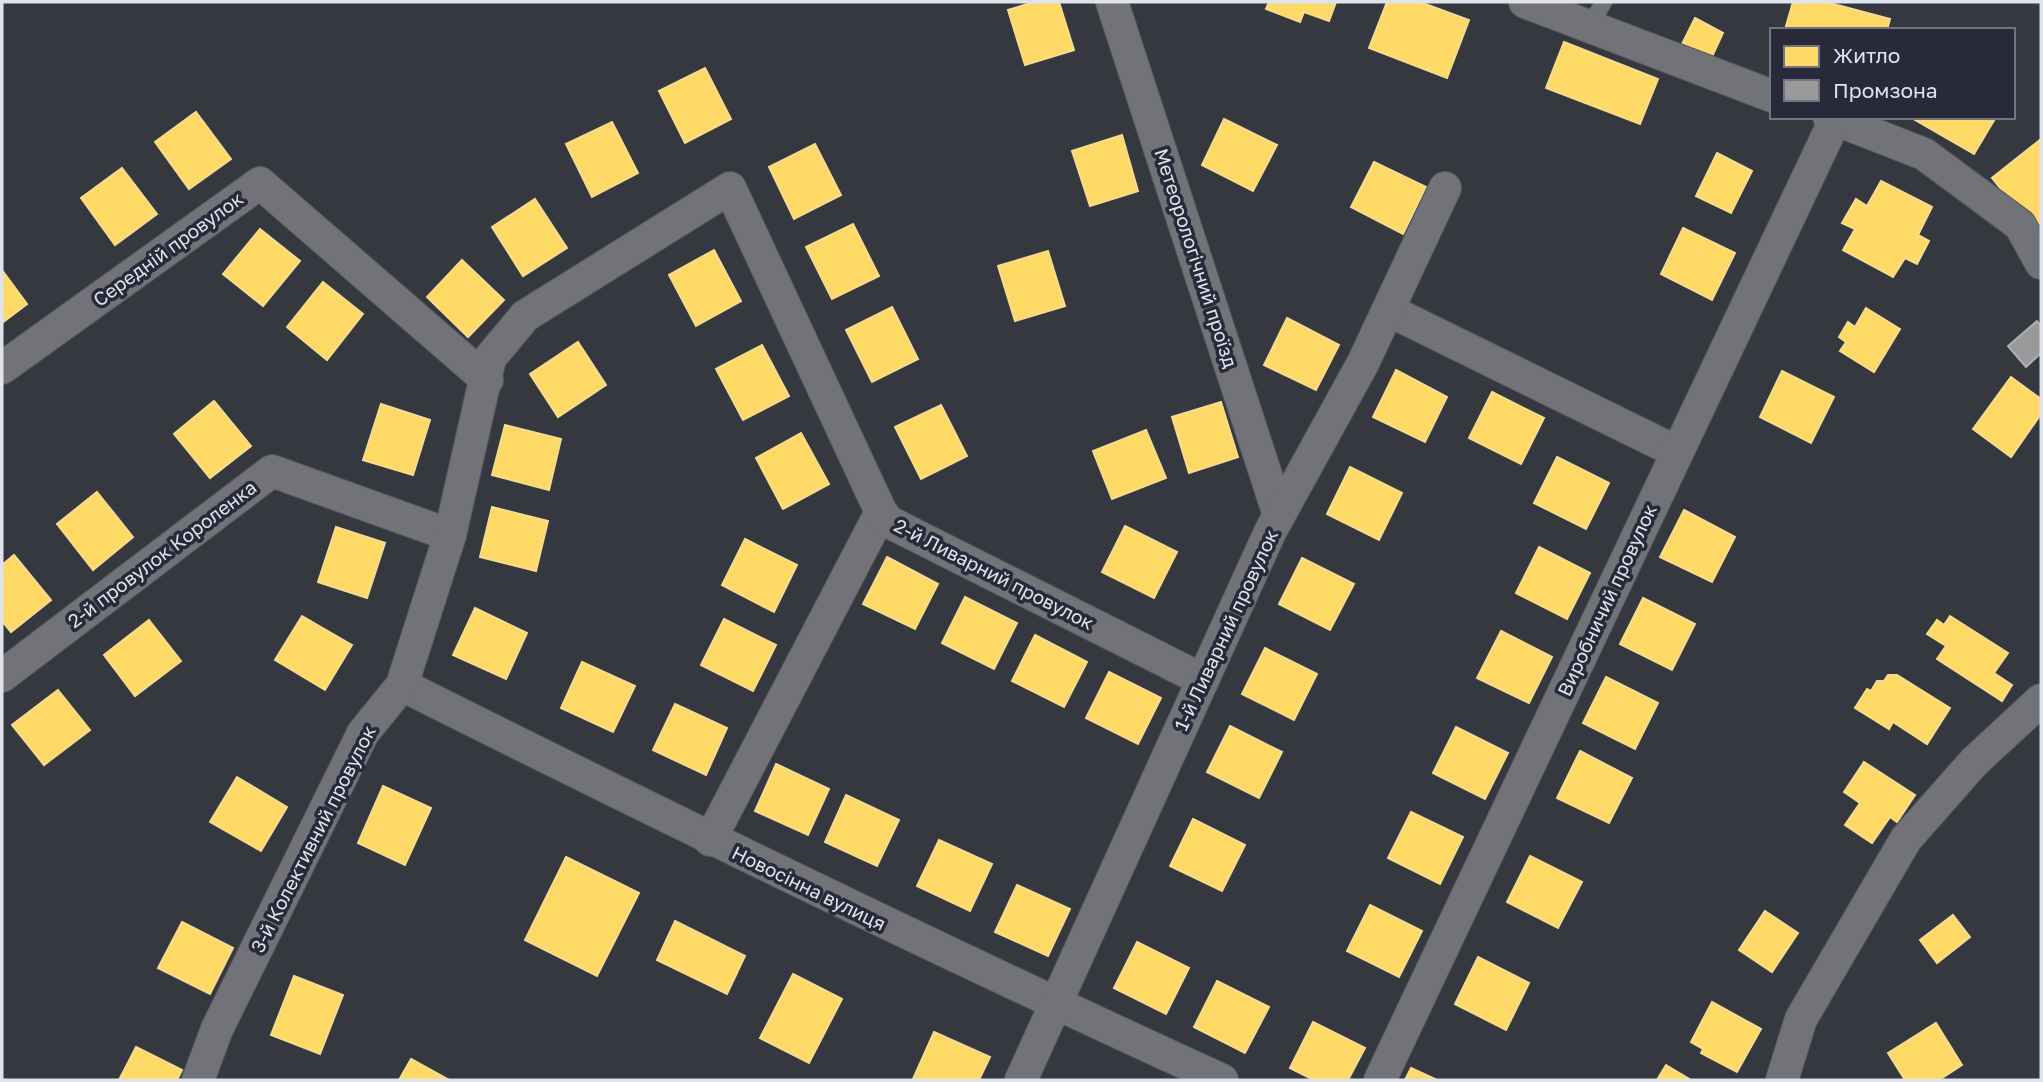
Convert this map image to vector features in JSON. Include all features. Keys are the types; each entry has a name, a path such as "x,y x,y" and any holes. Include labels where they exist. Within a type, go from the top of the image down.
{"street":[{"name":"Метеорологічний проїзд","path":"1112,2 1279,514"},
{"path":"1525,2 1596,14 1770,95"},
{"name":"Виробничий провулок","path":"1380,1080 1832,119"},
{"path":"1835,119 1924,154 2020,225 2041,263"},
{"name":"Середній провулок","path":"2,368 260,183 486,380"},
{"name":"3-й Колективний провулок","path":"198,1080 218,1029 363,733 402,685 450,535 461,475 490,358 524,316 730,188"},
{"name":"2-й Ливарний провулок","path":"730,188 881,512 889,523 1203,680"},
{"name":"1-й Ливарний провулок","path":"1021,1080 1279,514 1363,363 1445,188"},
{"path":"1388,310 1677,452"},
{"name":"2-й провулок Короленка","path":"2,676 272,471 450,535"},
{"path":"710,840 881,512"},
{"name":"Новосінна вулиця","path":"402,685 710,840 1222,1080"},
{"path":"1782,1080 1801,1019 1906,839 1974,762 2041,700"}],"building: Житло":[{"path":"1034,2 1059,2 1074,50 1025,65 1008,10"},
{"path":"1269,2 1336,2 1329,21 1304,12 1300,22 1266,9"},
{"path":"1387,2 1420,2 1469,20 1447,78 1369,48"},
{"path":"1793,2 1826,2 1890,19 1888,28 1786,26"},
{"path":"1695,18 1723,33 1710,61 1681,46"},
{"path":"1564,42 1658,79 1640,124 1546,88"},
{"path":"705,68 731,119 685,143 659,91"},
{"path":"196,112 231,159 189,189 155,142"},
{"path":"1224,119 1277,145 1253,191 1202,165"},
{"path":"1913,119 1995,119 1974,154"},
{"path":"612,122 638,173 592,197 566,144"},
{"path":"1122,135 1138,191 1090,206 1072,151"},
{"path":"2041,139 2041,239 1992,178"},
{"path":"815,144 841,195 794,219 769,167"},
{"path":"1717,153 1752,171 1731,213 1696,196"},
{"path":"1374,162 1426,187 1403,234 1351,207"},
{"path":"122,168 157,214 115,245 81,198"},
{"path":"1881,181 1932,207 1918,235 1929,241 1917,264 1905,258 1893,277 1843,250 1855,229 1842,223 1856,199 1867,206"},
{"path":"535,199 567,248 523,276 492,227"},
{"path":"853,224 879,276 832,299 806,247"},
{"path":"1683,228 1735,253 1712,300 1661,274"},
{"path":"260,229 300,261 263,306 223,274"},
{"path":"714,250 741,301 696,326 669,275"},
{"path":"1048,251 1065,306 1015,321 998,266"},
{"path":"462,260 504,300 468,337 427,297"},
{"path":"2,270 27,304 2,323"},
{"path":"323,282 363,314 327,360 287,327"},
{"path":"892,307 918,359 872,382 846,330"},
{"path":"1866,308 1900,329 1874,372 1840,351 1846,342 1839,337 1848,322 1855,327"},
{"path":"1287,318 1339,345 1316,390 1264,365"},
{"path":"578,342 606,385 558,417 530,374"},
{"path":"762,345 789,396 743,420 716,369"},
{"path":"1396,370 1447,397 1425,442 1373,417"},
{"path":"1782,371 1834,397 1811,443 1760,417"},
{"path":"2011,377 2041,399 2041,414 2011,457 1973,429"},
{"path":"1492,392 1544,418 1521,464 1469,438"},
{"path":"214,401 251,446 210,478 174,434"},
{"path":"1221,402 1238,457 1189,473 1172,417"},
{"path":"381,404 430,420 413,475 363,460"},
{"path":"941,405 967,456 921,479 895,427"},
{"path":"505,425 561,439 549,490 492,475"},
{"path":"1146,430 1166,478 1112,499 1093,451"},
{"path":"801,433 829,484 783,509 756,458"},
{"path":"1557,457 1609,483 1586,529 1534,503"},
{"path":"1350,467 1402,493 1379,540 1327,514"},
{"path":"97,492 133,537 93,570 57,524"},
{"path":"492,507 548,521 536,571 480,557"},
{"path":"1684,510 1735,537 1712,582 1660,557"},
{"path":"1125,526 1177,552 1154,598 1102,572"},
{"path":"336,527 385,543 367,598 318,582"},
{"path":"745,539 797,565 774,612 722,585"},
{"path":"1539,547 1590,573 1567,619 1516,593"},
{"path":"14,555 51,600 11,632 2,621 2,565"},
{"path":"887,557 938,584 915,629 863,604"},
{"path":"1302,558 1354,584 1330,630 1279,604"},
{"path":"965,597 1017,623 994,669 942,643"},
{"path":"1643,598 1695,624 1672,670 1620,644"},
{"path":"475,608 527,633 506,679 453,655"},
{"path":"302,616 352,645 325,690 275,660"},
{"path":"1950,616 2008,653 1994,673 2012,685 2002,701 1937,659 1946,646 1927,634 1937,620 1944,625"},
{"path":"724,619 776,645 753,691 701,665"},
{"path":"149,620 181,661 135,696 104,655"},
{"path":"1501,631 1552,657 1529,703 1477,678"},
{"path":"1035,635 1087,662 1064,707 1012,681"},
{"path":"1265,648 1317,674 1294,720 1242,694"},
{"path":"582,662 635,686 613,732 561,708"},
{"path":"1109,672 1161,698 1138,744 1086,718"},
{"path":"1888,675 1897,675 1950,708 1927,744 1893,722 1889,729 1855,708 1867,689 1871,691 1877,681 1884,681"},
{"path":"1606,677 1658,703 1635,749 1583,723"},
{"path":"58,690 90,730 44,765 12,725"},
{"path":"675,704 727,728 706,775 653,750"},
{"path":"1230,726 1282,752 1259,798 1207,772"},
{"path":"1456,727 1508,753 1485,799 1433,773"},
{"path":"1580,751 1632,778 1609,823 1557,798"},
{"path":"1864,762 1915,795 1897,822 1890,817 1872,843 1845,825 1860,803 1844,792"},
{"path":"776,764 829,789 808,835 755,811"},
{"path":"237,777 287,807 261,851 210,822"},
{"path":"383,786 431,808 405,865 358,843"},
{"path":"846,795 899,820 877,866 825,842"},
{"path":"1411,812 1463,837 1440,884 1388,858"},
{"path":"1193,819 1245,845 1222,891 1170,866"},
{"path":"939,840 992,864 970,911 917,886"},
{"path":"1530,856 1582,882 1558,928 1507,902"},
{"path":"566,857 639,893 597,976 525,940"},
{"path":"1017,885 1070,909 1048,956 995,932"},
{"path":"1370,905 1422,931 1399,977 1347,951"},
{"path":"1765,911 1798,933 1772,972 1739,950"},
{"path":"1953,915 1970,937 1937,963 1920,940"},
{"path":"675,921 745,956 727,994 657,960"},
{"path":"182,922 233,948 210,994 158,968"},
{"path":"1137,942 1189,968 1166,1014 1114,988"},
{"path":"1478,957 1529,983 1506,1030 1455,1004"},
{"path":"793,974 842,999 809,1063 760,1038"},
{"path":"294,976 343,995 320,1054 271,1035"},
{"path":"1217,981 1269,1007 1245,1053 1194,1027"},
{"path":"1712,1002 1761,1029 1737,1072 1701,1053 1703,1049 1691,1042"},
{"path":"1313,1022 1365,1048 1348,1080 1314,1080 1290,1068"},
{"path":"1936,1023 1962,1065 1939,1080 1905,1080 1888,1053"},
{"path":"934,1032 990,1057 979,1080 913,1079"},
{"path":"136,1047 182,1070 177,1080 119,1080"},
{"path":"411,1059 449,1080 399,1080"},
{"path":"1666,1065 1691,1080 1657,1080"},
{"path":"1411,1068 1437,1080 1405,1080"}],"building: Промзона":[{"path":"2037,321 2041,326 2041,353 2026,367 2008,346"}]}
